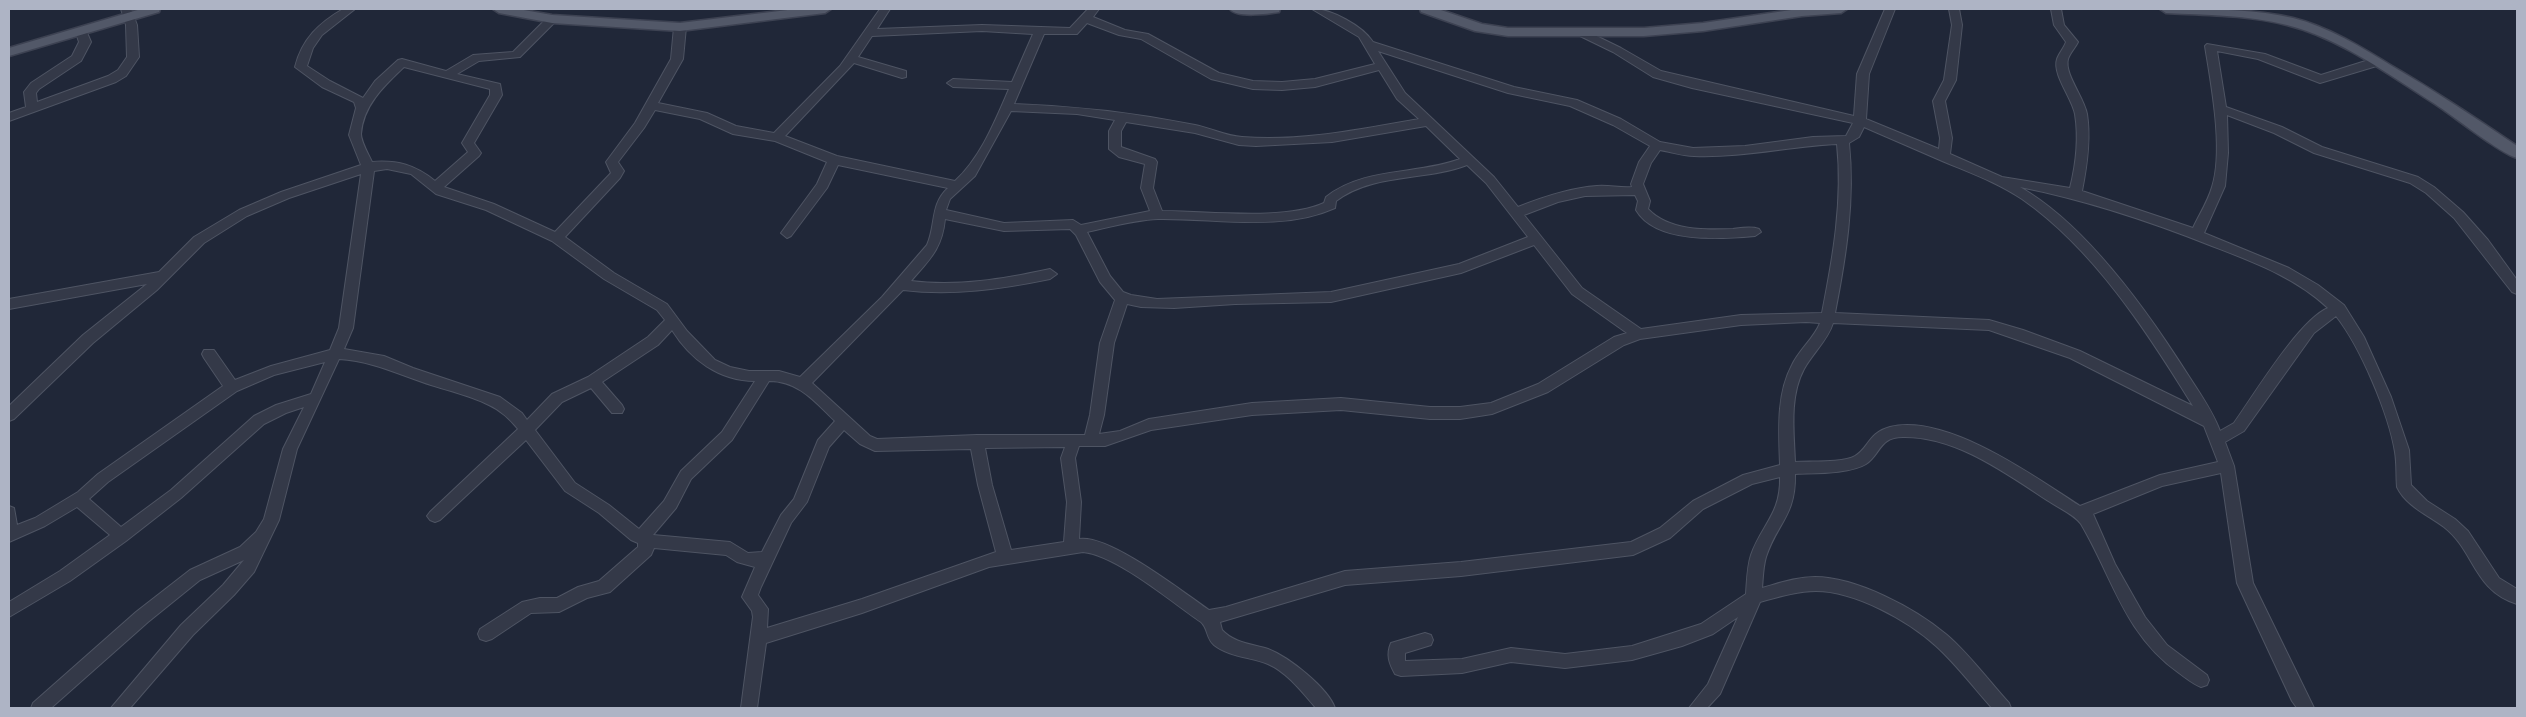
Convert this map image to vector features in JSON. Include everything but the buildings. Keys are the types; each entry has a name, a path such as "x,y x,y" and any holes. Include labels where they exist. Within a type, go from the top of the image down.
{"main road":[{"path":"9,52 80,30 126,12 154,9"},
{"path":"499,9 552,19 680,27 826,9"},
{"path":"1236,9 1264,11 1274,9"},
{"path":"1426,9 1480,28 1508,32 1644,32 1841,9"},
{"path":"2166,9 2237,11 2291,22 2325,34 2354,47 2436,97 2517,153"}],"street":[{"path":"350,9 317,32 302,57 301,67 326,84 359,100 362,108"},
{"path":"776,137 852,58 885,9"},
{"path":"1317,9 1348,24 1363,35 1372,45 1381,66 1401,96 1490,180 1577,291 1590,302 1639,334"},
{"path":"1372,45 1512,90 1573,103 1617,122 1658,145 1693,152 1744,150 1813,141 1850,139 1855,134 1860,121 1863,74 1867,60 1890,9"},
{"path":"1944,157 1946,138 1939,101 1950,80 1957,25 1954,9"},
{"path":"2056,9 2060,25 2072,42 2062,60 2062,68 2078,101 2082,127 2083,155 2075,194"},
{"path":"9,117 101,84 122,73 133,57 130,48 132,26 126,12"},
{"path":"870,33 982,28 1028,29 1039,32 1047,29 1073,32 1090,13 1123,34 1144,36 1216,76 1252,85 1315,84 1381,66"},
{"path":"448,74 472,59 520,53 552,19"},
{"path":"556,238 616,175 618,171 612,162 640,125 677,59 680,27"},
{"path":"32,108 30,92 35,86 77,58 85,42 80,30"},
{"path":"803,383 900,285 933,247 938,238 939,213 945,197 971,173 1007,107 1039,32"},
{"path":"1580,32 1617,50 1657,74 1692,84 1860,121 1991,176 2026,196 2058,221 2086,249 2132,304 2170,358 2210,422 2227,466 2246,583 2298,696 2306,708"},
{"path":"2198,234 2219,186 2222,153 2220,109 2211,46 2261,56 2320,79 2376,62"},
{"path":"852,58 902,74"},
{"path":"39,708 142,617 195,575 245,552 261,537 271,520 290,449 316,398 346,328 368,167 355,135 362,108 378,84 402,63 496,86 498,90 468,143 474,153 435,188"},
{"path":"953,83 1016,86"},
{"path":"651,105 703,116 733,130 776,137 834,160 956,185"},
{"path":"1007,107 1077,110 1195,128 1239,141 1256,142 1332,138 1427,122"},
{"path":"2220,109 2278,130 2318,150 2414,180 2425,186 2477,236 2517,288"},
{"path":"1122,118 1115,132 1114,149 1126,156 1151,162 1147,188 1158,215"},
{"path":"1697,708 1714,688 1754,597 1756,566 1759,554 1780,517 1788,493 1790,482 1786,469 1786,415 1792,380 1798,366 1823,333 1838,266 1844,215 1846,170 1843,140"},
{"path":"1658,145 1645,162 1637,184 1637,190 1644,201 1642,210 1649,220 1666,226 1718,235 1755,232"},
{"path":"787,233 823,185 834,160"},
{"path":"1078,230 1158,215 1275,216 1319,211 1331,205 1330,200 1340,190 1370,182 1442,170 1470,160"},
{"path":"12,409 88,339 164,276 199,240 242,213 285,195 368,167 401,166 427,178 435,188 490,207 556,238 609,276 662,307 674,320 682,335 710,364 728,372 749,376 766,375 794,379 803,383 865,440 879,446 977,441 1090,441 1122,436 1149,425 1252,408 1341,404 1430,413 1460,413 1492,408 1543,388 1570,373 1604,349 1639,334 1741,320 1806,317 1825,320 1990,325 2019,332 2079,354 2210,422"},
{"path":"1991,176 2075,194 2139,213 2198,234 2251,255 2295,277 2338,309 2360,340 2387,407 2402,452 2404,487 2422,506 2450,523 2463,536 2494,583 2517,597"},
{"path":"1515,214 1552,199 1580,193 1609,189 1631,192 1637,190"},
{"path":"939,213 990,225 1026,226 1069,223 1078,230 1105,278 1123,297 1134,301 1162,303 1234,299 1317,299 1364,291 1461,268 1536,239"},
{"path":"900,285 918,288 968,287 1013,282 1050,274"},
{"path":"9,304 164,276"},
{"path":"1090,441 1097,415 1107,343 1123,297"},
{"path":"2216,440 2239,427 2309,330 2325,315 2338,309"},
{"path":"434,516 527,430 557,398 593,381 653,341 674,320"},
{"path":"209,354 232,387"},
{"path":"9,512 9,535 40,522 81,497 103,478 232,387 271,371 334,354 358,355 384,361 408,372 495,402 517,417 570,487 643,538 730,549 736,555 752,561 761,561 774,547 786,519 800,502 823,444 844,421"},
{"path":"643,538 671,504 673,496 686,475 727,436 766,375"},
{"path":"593,381 617,409"},
{"path":"9,610 65,576 121,536 195,478 258,420 281,409 316,398"},
{"path":"1207,617 1226,614 1346,578 1478,567 1633,548 1666,533 1698,505 1748,479 1786,469 1861,460 1878,439 1890,433 1903,431 1922,433 1979,452 2017,473 2085,517"},
{"path":"977,441 989,502 997,520 1005,557"},
{"path":"1071,546 1074,502 1068,458 1074,441"},
{"path":"2202,680 2161,650 2145,629 2124,595 2085,517 2085,510 2093,505 2160,481 2227,466"},
{"path":"81,497 81,502 121,536"},
{"path":"119,708 188,629 228,592 258,551 261,537"},
{"path":"486,634 528,607 540,605 559,606 584,592 604,586 646,550 643,538"},
{"path":"760,638 862,606 989,560 1071,546 1092,546 1124,561 1207,617 1213,623 1214,634 1218,640 1258,656 1269,656 1283,664 1327,708"},
{"path":"749,708 760,638 761,612 750,597 766,557"},
{"path":"1425,640 1397,648 1396,660 1401,669 1462,666 1511,655 1565,661 1632,653 1707,629 1754,597 1794,586 1814,584 1834,586 1882,603 1900,612 1941,640 2003,708"}]}
